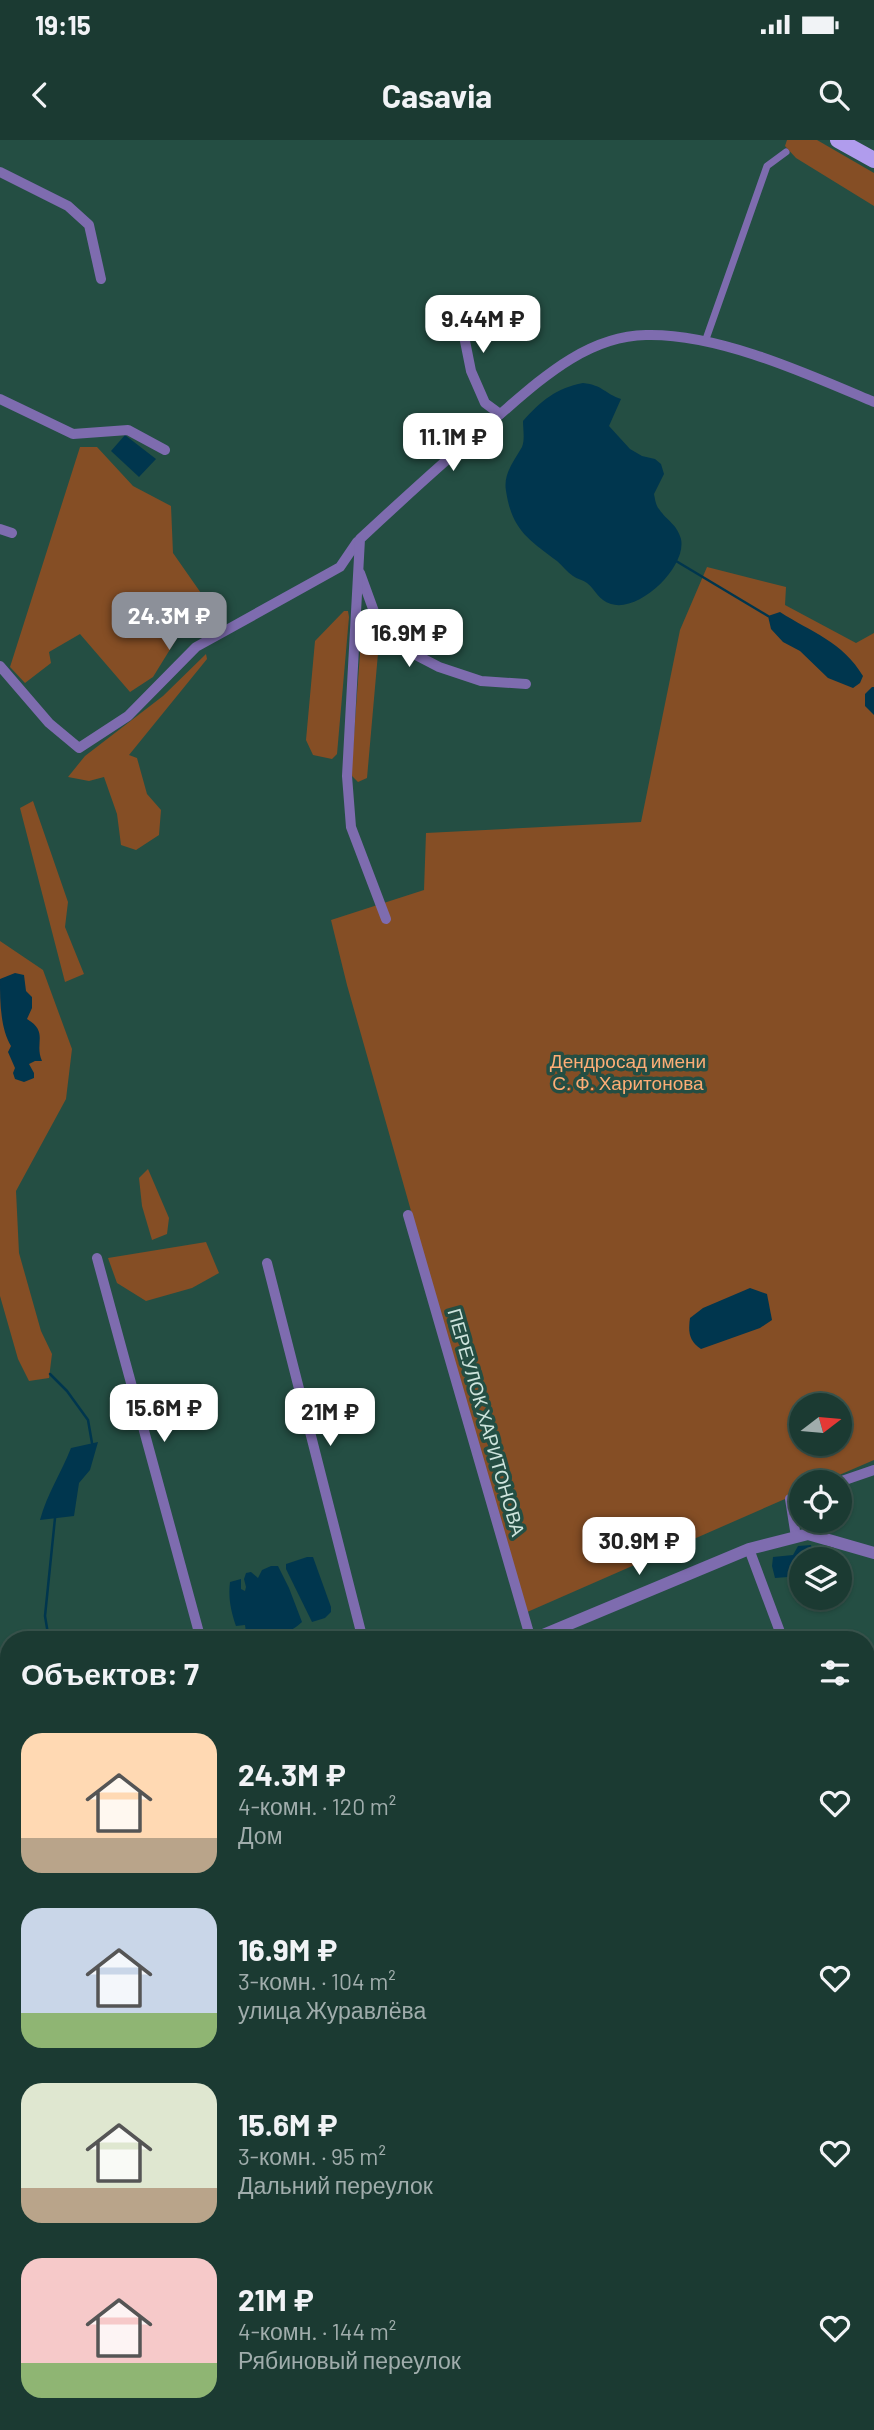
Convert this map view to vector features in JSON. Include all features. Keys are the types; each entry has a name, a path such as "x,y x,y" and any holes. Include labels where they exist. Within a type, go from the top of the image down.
{"main road":[{"path":"842,141 874,159"}],"street":[{"path":"706,340 767,166 786,152"},
{"path":"0,172 68,206 89,225 101,279"},
{"path":"463,300 464,336 471,371 485,403 500,414"},
{"path":"0,666 49,723 79,748 128,716 196,647 340,567 360,539 445,460 557,367 608,342 647,335 706,340 830,383 874,402"},
{"path":"0,399 73,434 128,430 165,450"},
{"path":"0,529 12,533"},
{"path":"360,539 347,776 348,811 351,827 386,919"},
{"path":"357,566 376,617 414,654 439,667 481,681 526,684"},
{"name":"ПЕРЕУЛОК ХАРИТОНОВА","path":"408,1215 528,1631"},
{"path":"97,1258 199,1631"},
{"path":"267,1263 361,1631"},
{"path":"852,1478 874,1470"},
{"path":"795,1533 796,1537"},
{"path":"553,1631 749,1549 808,1534 874,1553"},
{"path":"749,1549 780,1631"}],"green space":[{"path":"787,140 817,140 874,173 874,206 796,158 785,146"},
{"path":"80,447 97,447 133,486 171,506 173,553 203,596 153,677 130,692 80,634 49,652 51,663 25,683 10,667"},
{"name":"Дендросад имени С. Ф. Харитонова","path":"707,567 786,587 785,605 856,643 874,633 874,1460 851,1470 789,1470 789,1497 525,1613 347,985 331,920 424,890 426,833 641,822 680,630"},
{"path":"344,611 348,611 349,617 337,754 332,759 313,755 306,740 315,641"},
{"path":"366,632 372,632 379,642 367,778 358,782 351,775 361,640"},
{"path":"206,654 207,659 129,755 137,758 147,794 161,810 159,835 136,850 121,845 117,814 104,777 89,781 68,777 85,756 163,696"},
{"path":"33,801 68,902 65,927 84,974 65,982 20,808"},
{"path":"0,941 43,970 72,1049 66,1099 16,1191 19,1253 41,1331 52,1354 49,1378 29,1381 18,1359 0,1296"},
{"path":"148,1169 169,1218 167,1234 152,1240 142,1206 139,1178"},
{"path":"206,1242 219,1273 192,1288 146,1301 117,1283 108,1258"}],"water":[{"path":"583,383 621,399 609,426 630,449 661,464 664,474 654,494 656,502 681,539 677,562 669,574 647,595 622,605 603,600 587,583 571,574 530,539 512,515 506,491 508,473 523,444 523,421 550,396"},
{"path":"125,435 156,459 139,477 111,451"},
{"path":"780,612 846,654 863,676 860,683 853,688 828,678 800,651 783,642 771,629 768,616"},
{"path":"872,687 874,715 865,706 865,694"},
{"path":"15,973 24,975 26,991 32,997 32,1008 27,1019 38,1029 42,1061 29,1064 34,1078 24,1082 15,1079 13,1073 15,1068 8,1052 11,1046 5,1031 1,1005 0,979"},
{"path":"750,1288 767,1294 772,1320 760,1328 701,1349 697,1346 690,1336 690,1318 703,1308"},
{"path":"98,1442 90,1470 79,1483 74,1516 40,1520 71,1448"},
{"path":"789,1555 789,1577 775,1578 773,1557"},
{"path":"313,1557 331,1607 331,1612 325,1618 312,1622 286,1569 286,1564"},
{"path":"278,1566 302,1622 293,1629 246,1631 245,1625 236,1626 231,1610 230,1582 241,1579 241,1589 245,1591 246,1573 251,1572 258,1578 262,1570"}],"waterway":[{"path":"676,561 768,616"},
{"path":"50,1374 67,1391 88,1420 92,1443"},
{"path":"48,1631 45,1616 55,1518"}]}
